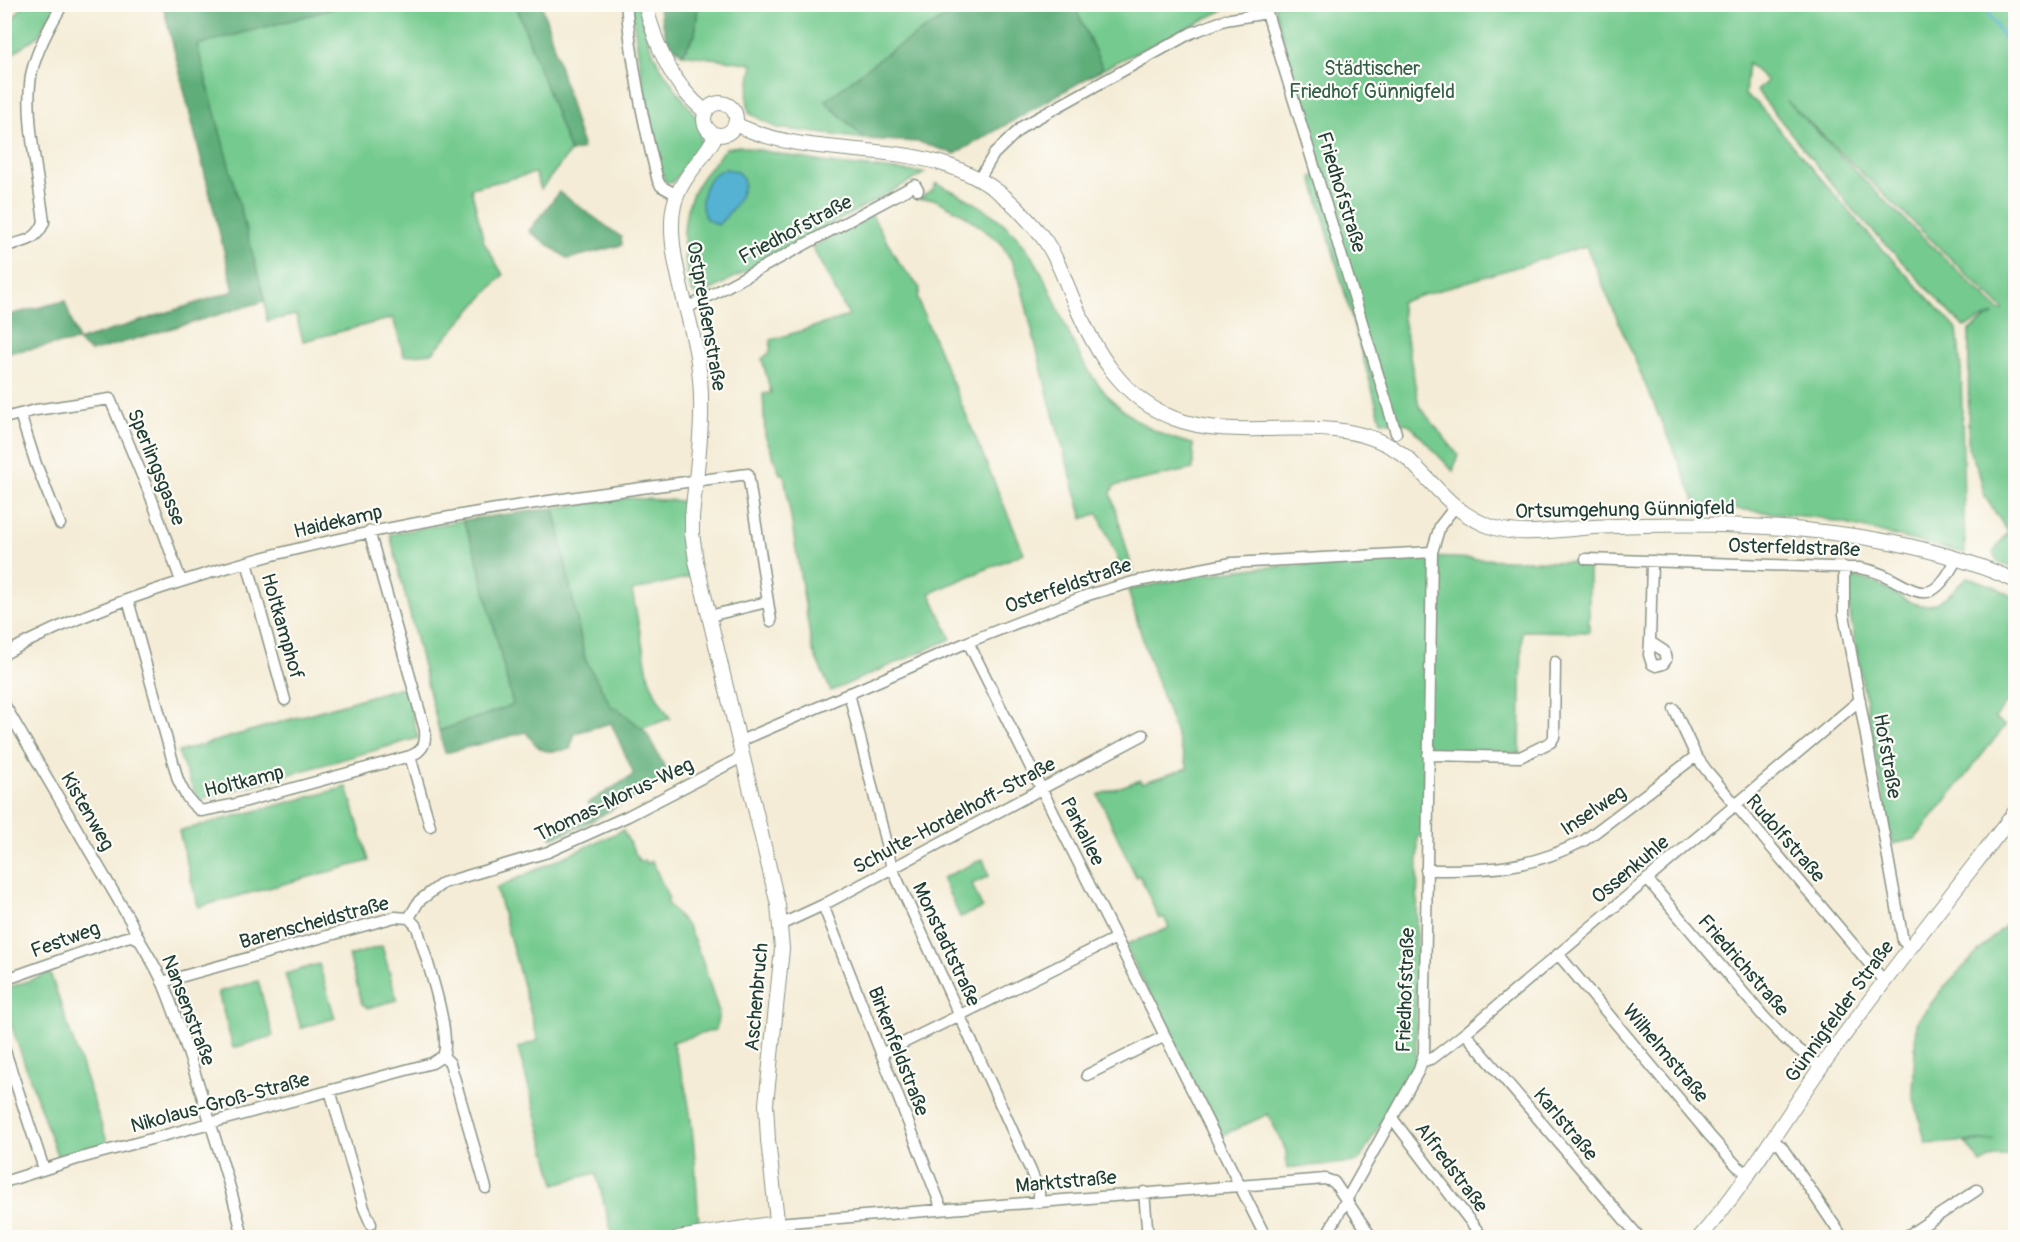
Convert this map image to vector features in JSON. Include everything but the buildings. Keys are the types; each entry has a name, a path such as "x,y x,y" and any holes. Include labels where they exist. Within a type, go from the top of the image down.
{"street":[{"path":"4,246 33,238 40,232 44,222 30,110 30,86 42,40 63,4"},
{"path":"626,4 638,92 658,181 661,186 677,195"},
{"path":"645,4 664,62 684,90 706,112"},
{"name":"Friedhofstraße","path":"979,179 994,154 1023,126 1191,33 1225,20 1267,13 1396,433"},
{"path":"713,105 727,106 734,114 735,124 729,132 716,135 705,126 704,116 713,105"},
{"name":"Ortsumgehung Günnigfeld","path":"735,124 754,132 786,140 926,159 957,168 979,179 1015,207 1047,243 1101,357 1131,392 1172,418 1221,428 1330,430 1369,436 1398,450 1454,508 1484,524 1510,531 1651,525 1748,526 1873,540 1957,558"},
{"name":"Ostpreußenstraße","path":"716,135 677,195 673,214 674,248 698,360 703,404 692,533 738,742"},
{"name":"Friedhofstraße","path":"687,308 915,184 918,190"},
{"name":"Sperlingsgasse","path":"4,418 36,410 110,399 148,489 181,581"},
{"path":"20,414 36,464 60,524"},
{"path":"696,481 748,474 766,602 771,621"},
{"name":"Haidekamp","path":"4,654 57,627 181,581 329,540 440,517 696,481"},
{"name":"Friedhofstraße","path":"1325,1238 1419,1070 1424,1053 1432,552 1440,526 1454,508"},
{"path":"369,531 425,730 423,748 410,756 430,826"},
{"name":"Osterfeldstraße","path":"738,742 968,642 1088,595 1133,582 1194,569 1243,562 1432,552"},
{"path":"1957,558 2016,581"},
{"name":"Osterfeldstraße","path":"1586,559 1844,567 1876,571 1921,593 1931,592 1945,581 1957,558"},
{"path":"1650,642 1652,561"},
{"name":"Holtkamphof","path":"247,562 285,700"},
{"name":"Hofstraße","path":"1844,567 1844,614 1903,941 1910,947"},
{"name":"Holtkamp","path":"128,600 178,780 184,794 201,812 410,756"},
{"path":"709,616 766,602"},
{"name":"Parkallee","path":"968,642 1266,1238"},
{"path":"1428,755 1520,757 1551,742 1554,737 1555,662"},
{"name":"Monstadtstraße","path":"849,693 892,868 1030,1169 1039,1191 1039,1202"},
{"name":"Ossenkuhle","path":"1421,1062 1433,1058 1466,1033 1734,804 1860,700"},
{"name":"Kistenweg","path":"4,704 131,922 137,938"},
{"name":"Rudolfstraße","path":"1674,709 1696,756 1884,981"},
{"name":"Schulte-Hordelhoff-Straße","path":"780,925 823,905 1143,735"},
{"name":"Aschenbruch","path":"738,742 778,904 782,949 766,1104 779,1238"},
{"name":"Inselweg","path":"1426,870 1487,870 1517,866 1566,850 1586,840 1696,756"},
{"name":"Thomas-Morus-Weg","path":"409,918 419,901 443,883 548,852 628,816 742,757"},
{"name":"Günnigfelder Straße","path":"1699,1238 1725,1206 1821,1067 1884,981 2016,811"},
{"name":"Friedrichstraße","path":"1647,879 1764,1017 1785,1039 1821,1067"},
{"name":"Birkenfeldstraße","path":"823,905 939,1201 940,1210"},
{"name":"Barenscheidstraße","path":"162,982 395,917 409,918 417,927 446,1037 446,1049 443,1056 450,1063 486,1188"},
{"name":"Festweg","path":"4,980 123,938 131,936 137,938"},
{"name":"Nansenstraße","path":"137,938 151,958 162,982 188,1051 234,1200 243,1238"},
{"path":"881,1054 1116,938"},
{"name":"Wilhelmstraße","path":"1558,954 1710,1136 1737,1166 1748,1174"},
{"name":"Karlstraße","path":"1466,1033 1640,1238"},
{"path":"1087,1075 1165,1036"},
{"path":"4,1048 44,1169"},
{"name":"Nikolaus-Groß-Straße","path":"4,1182 432,1062 443,1056"},
{"path":"330,1090 364,1208 371,1224"},
{"name":"Alfredstraße","path":"1392,1118 1484,1238"},
{"path":"1771,1140 1781,1146 1843,1238"},
{"name":"Marktstraße","path":"777,1223 1239,1184 1325,1179 1334,1182 1372,1238"},
{"path":"1904,1238 1977,1190"},
{"path":"1144,1192 1148,1238"},
{"path":"678,1238 777,1223"}],"green space":[{"path":"966,4 1074,5 1103,69 955,154 919,142 865,139 825,101 887,53"},
{"path":"24,5 57,5 39,35 5,59 5,27"},
{"path":"163,5 348,5 197,45 265,301 91,352 77,341 5,353 5,316 65,301 78,341 234,291"},
{"path":"348,5 516,5 570,152 541,189 535,173 471,188 484,242 503,275 432,353 404,356 393,318 303,341 296,315 267,321 265,301 196,45"},
{"path":"516,5 542,5 583,149 570,152"},
{"path":"631,5 639,5 649,43 660,67 695,115 701,131 700,147 672,183 665,182 662,174 643,85"},
{"path":"658,5 698,5 695,35 682,54 667,40"},
{"path":"698,5 966,5 887,53 825,101 865,139 777,128 749,113 747,98 753,64 682,54 695,35"},
{"path":"1074,5 1234,5 1103,69"},
{"name":"Städtischer Friedhof Günnigfeld","path":"1274,5 2015,5 2015,570 1998,562 1993,553 2008,532 1985,497 1978,469 1968,448 1969,330 1994,314 1964,327 1852,209 1757,91 1767,81 1748,63 1745,95 1756,102 1864,229 1957,329 1961,368 1965,553 1821,518 1697,505 1586,246 1400,302 1419,406 1458,455 1453,471 1409,424 1381,421 1312,177 1319,173","holes":["1786,100 2003,309 2000,311 1887,203"]},
{"path":"739,146 828,163 925,173 697,296 689,285 684,248 684,225 689,203 703,177 726,148"},
{"path":"936,183 992,214 1026,247 1042,274 1085,365 1106,393 1131,416 1145,425 1160,433 1193,444 1193,469 1114,486 1111,493 1133,572 1124,574 1098,513 1083,519 1050,403 1021,285 1013,263 1000,242 963,214 934,199 917,199 933,190"},
{"path":"559,192 621,237 622,245 568,259 529,231"},
{"path":"872,215 899,263 920,288 918,298 921,308 1024,553 930,593 951,639 831,691 812,649 784,474 780,474 765,435 763,394 771,393 762,359 770,352 771,340 849,316 812,247"},
{"path":"627,498 682,501 682,545 689,577 632,591 649,678 670,718 641,729 616,708 613,709 585,659 554,508"},
{"path":"554,508 585,659 613,709 616,707 646,732 670,777 582,826 551,838 549,831 593,813 588,803 632,776 633,772 611,723 575,733 570,749 554,751 540,748 526,732 445,753 439,731 513,705 476,554 463,520"},
{"path":"463,520 476,554 513,705 439,731 390,534"},
{"path":"1426,557 1589,563 1589,632 1522,631 1520,753 1425,752 1423,835 1418,837 1416,1061 1361,1158 1356,1162 1287,1168 1286,1151 1268,1114 1221,1136 1125,945 1169,928 1164,917 1159,919 1140,876 1136,877 1098,795 1140,780 1142,783 1188,768 1145,647 1128,590 1201,575 1255,568"},
{"path":"1967,577 1994,586 2015,598 2015,707 2008,701 1995,718 2005,726 1915,839 1892,844 1850,615 1847,593 1848,578 1875,583 1908,601 1925,605 1942,599"},
{"path":"405,686 418,738 199,800 178,752"},
{"path":"347,787 369,861 198,907 179,831"},
{"path":"623,830 640,862 644,860 647,864 652,861 669,899 667,903 688,927 702,960 719,1012 716,1030 672,1042 684,1082 690,1113 700,1237 613,1237 596,1173 555,1184 518,1048 538,1040 496,888"},
{"path":"983,859 989,876 972,884 982,908 960,917 942,878"},
{"path":"2015,917 2015,1156 1995,1156 1981,1164 1966,1143 1995,1140 1926,1144 1913,1095 1916,1023 1943,988"},
{"path":"382,946 397,1000 368,1008 362,1004 349,956"},
{"path":"319,964 335,1018 301,1028 285,974"},
{"path":"50,973 108,1144 58,1158 4,1005 5,989"},
{"path":"258,981 273,1036 233,1048 218,992"}],"water":[{"path":"726,169 737,172 743,178 744,185 736,203 718,225 706,219 702,197 704,189 713,176"}],"waterway":[{"path":"1983,4 2016,59"}]}
